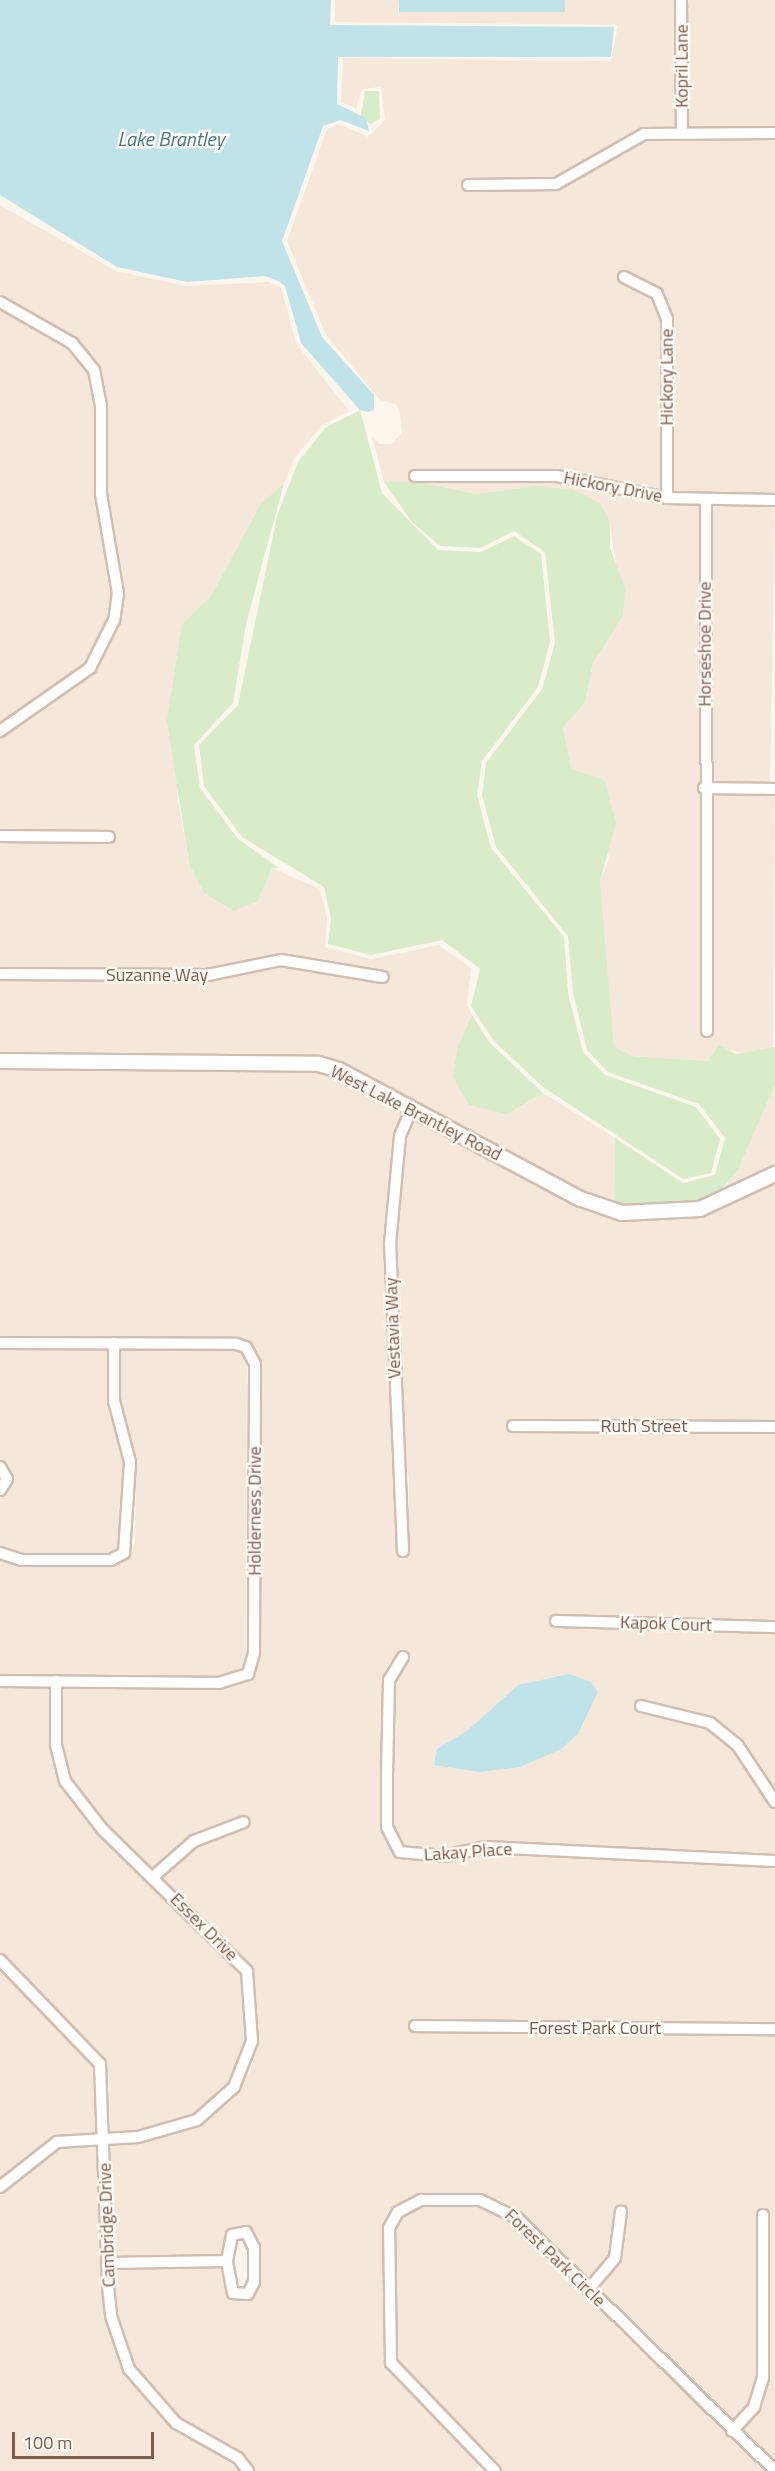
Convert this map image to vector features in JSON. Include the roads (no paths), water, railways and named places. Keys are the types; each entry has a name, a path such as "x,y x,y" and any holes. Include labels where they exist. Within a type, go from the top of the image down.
{"street":[{"name":"Kopril Lane","path":"681,0 682,132"},
{"path":"468,185 556,184 629,140 682,132 775,133"},
{"name":"Hickory Lane","path":"624,278 657,294 667,319 667,498"},
{"path":"0,302 72,343 94,370 101,406 101,494 118,593 114,620 90,668 0,731"},
{"name":"Hickory Drive","path":"415,476 557,477 667,498 775,500"},
{"name":"Horseshoe Drive","path":"706,499 704,788 707,1031"},
{"path":"704,788 775,789"},
{"path":"0,836 109,837"},
{"name":"Suzanne Way","path":"0,975 208,975 280,960 382,977"},
{"name":"West Lake Brantley Road","path":"0,1061 319,1064 412,1108 581,1199 622,1213 700,1209 775,1174"},
{"name":"Vestavia Way","path":"403,1551 390,1244 400,1136 412,1108"},
{"path":"0,1553 21,1560 111,1560 124,1553 130,1462 114,1401 114,1343"},
{"name":"Holderness Drive","path":"0,1344 236,1344 252,1353 254,1653 248,1674 232,1683 0,1681"},
{"name":"Ruth Street","path":"513,1426 775,1427"},
{"path":"0,1467 7,1479 0,1490"},
{"name":"Kapok Court","path":"556,1621 775,1627"},
{"name":"Lakay Place","path":"403,1657 389,1680 387,1773 387,1827 400,1852 444,1856 486,1847 775,1861"},
{"name":"Essex Drive","path":"0,2187 57,2142 154,2134 197,2120 234,2087 252,2042 247,1971 154,1876 103,1830 65,1781 56,1744 56,1681"},
{"path":"641,1706 710,1723 738,1746 775,1802"},
{"path":"154,1876 194,1841 244,1822"},
{"name":"Cambridge Drive","path":"0,1960 93,2052 103,2076 111,2316 129,2369 176,2423 238,2458 248,2471"},
{"name":"Forest Park Court","path":"415,2026 775,2029"},
{"name":"Forest Park Circle","path":"488,2469 391,2363 393,2218 421,2200 497,2204 775,2471"},
{"path":"588,2290 615,2258 621,2211"},
{"path":"732,2431 754,2408 763,2378 763,2215"},
{"path":"232,2235 252,2237 254,2282 248,2294 233,2293 227,2261 232,2235"},
{"path":"108,2263 227,2261"}],"water":[{"name":"Lake Brantley","path":"0,0 331,0 330,25 614,27 611,57 338,57 337,104 366,118 369,131 340,120 323,126 282,241 322,337 374,395 374,410 368,412 360,410 301,343 285,286 278,281 265,276 187,282 117,267 0,195"},
{"path":"399,0 565,0 565,12 399,12"},
{"path":"569,1674 591,1682 598,1692 578,1734 561,1749 520,1767 479,1772 434,1765 437,1749 468,1730 518,1685"}]}
